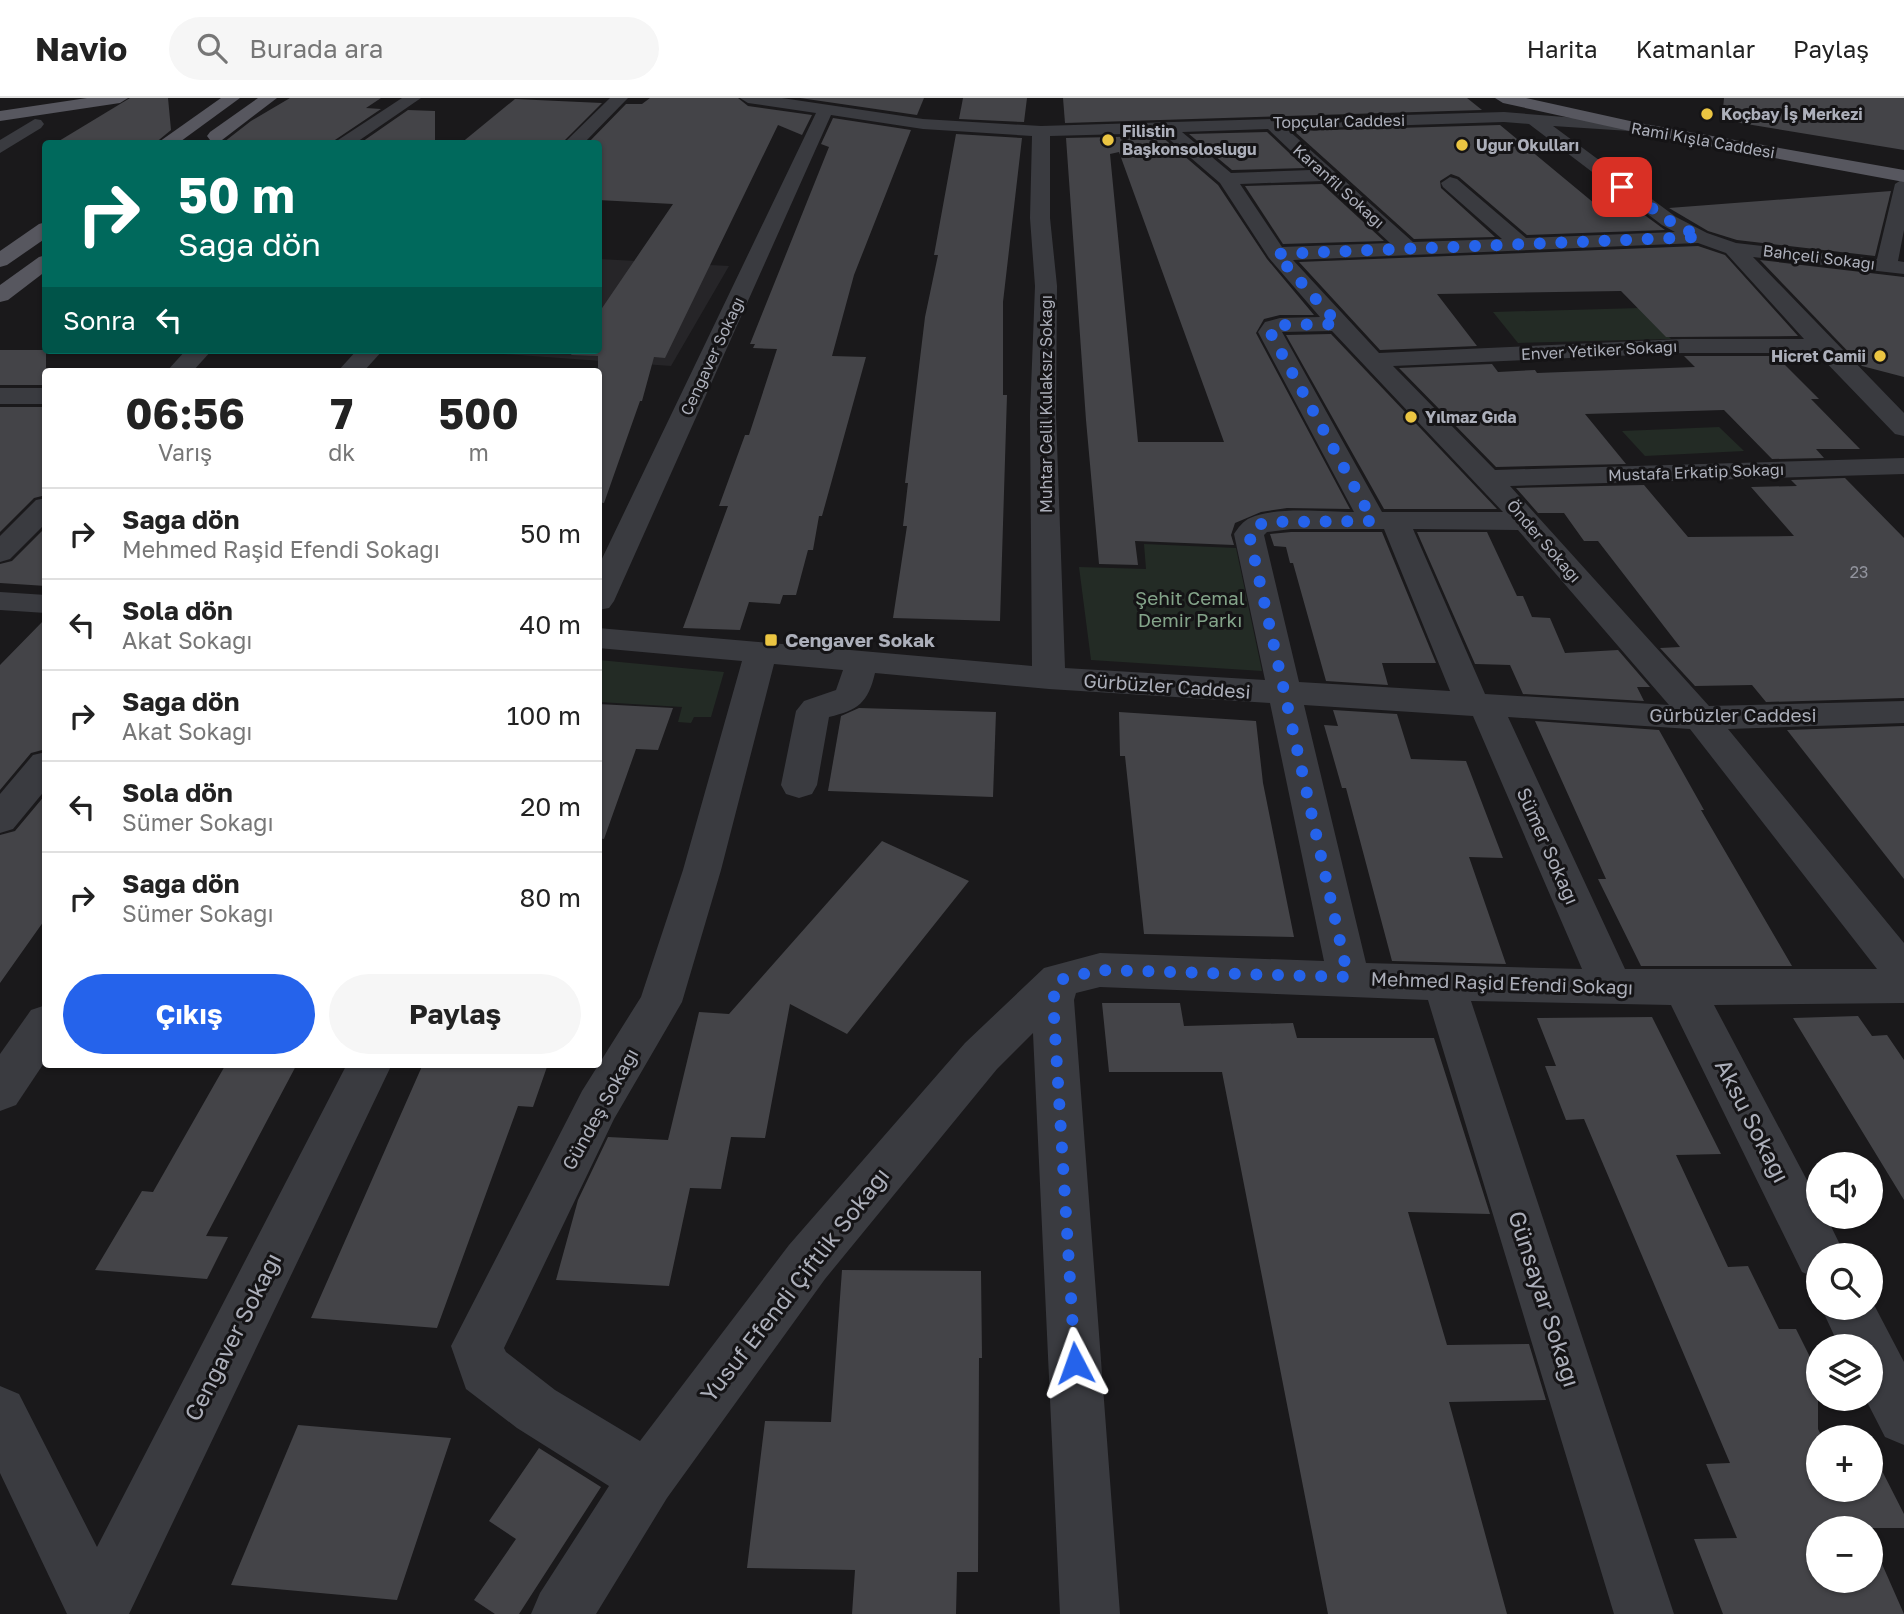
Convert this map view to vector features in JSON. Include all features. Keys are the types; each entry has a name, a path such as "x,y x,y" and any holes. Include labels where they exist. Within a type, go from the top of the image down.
{"main road":[{"path":"0,115 104,98"},
{"path":"0,115 120,98"},
{"path":"171,140 214,105 232,98"},
{"path":"212,140 270,98"},
{"name":"Rami Kışla Caddesi","path":"1503,98 1639,128 1904,176"},
{"name":"Rami Kışla Caddesi","path":"1534,108 1692,131 1904,167"},
{"path":"0,261 42,231"},
{"path":"0,295 42,264"}],"street":[{"path":"347,140 413,98"},
{"path":"576,140 620,98"},
{"name":"Topçular Caddesi","path":"748,98 832,105 959,127 1041,131 1534,108 1639,128"},
{"path":"1490,98 1534,108 1643,203 1700,237 1733,249 1904,428"},
{"path":"832,105 883,105"},
{"name":"Cengaver Sokağı","path":"602,593 832,105"},
{"path":"946,108 959,127"},
{"name":"Karanfil Sokağı","path":"1270,122 1409,250"},
{"path":"0,148 35,124"},
{"name":"Önder Sokağı","path":"1166,127 1227,179 1276,254 1338,324 1488,478 1700,718 1904,973"},
{"name":"Muhtar Celil Kulaksız Sokağı","path":"1041,131 1040,218 1046,286 1043,415 1049,678"},
{"path":"1227,179 1324,174"},
{"path":"1450,183 1522,246"},
{"path":"1895,266 1904,184"},
{"path":"1276,254 1700,237"},
{"name":"Bahçeli Sokağı","path":"1733,249 1895,266"},
{"name":"Sümer Sokağı","path":"1338,324 1280,325 1273,327 1270,332 1384,521 1479,706 1611,986"},
{"name":"Enver Yetiker Sokağı","path":"1374,360 1682,346 1824,345"},
{"path":"182,368 196,354"},
{"path":"353,368 366,354"},
{"path":"0,396 42,396"},
{"name":"Mustafa Erkatip Sokağı","path":"1488,478 1904,466"},
{"path":"0,552 42,510"},
{"path":"1348,977 1249,534 1258,525 1268,522 1525,521"},
{"path":"0,601 42,604"},
{"name":"Gürbüzler Caddesi","path":"602,639 1049,678 1479,706 1700,718 1904,712"},
{"name":"Gündeş Sokağı","path":"647,1478 536,1409 485,1370 477,1346 598,1105 661,1002 702,870 761,653"},
{"path":"799,785 813,711 819,706 838,704 852,695 862,662"},
{"path":"0,819 42,769"},
{"name":"Mehmed Raşid Efendi Sokağı","path":"1059,980 1100,970 1348,977 1444,983 1684,988 1904,986"},
{"path":"1059,980 1053,1000 1090,1614"},
{"name":"Yusuf Efendi Çiftlik Sokağı","path":"561,1614 647,1478 807,1262 981,1056 1059,980"},
{"name":"Günsayar Sokağı","path":"1444,983 1644,1614"},
{"name":"Aksu Sokağı","path":"1684,988 1815,1243"},
{"path":"0,1091 42,1029"},
{"name":"Cengaver Sokağı","path":"98,1612 367,1068"},
{"path":"1883,1377 1904,1418"},
{"path":"0,1413 98,1612"}],"shaded area":[{"path":"602,259 729,266 671,366 503,354 602,354"}],"green space":[{"path":"1640,308 1671,339 1518,343 1493,312"},
{"path":"1719,427 1744,451 1645,456 1622,431"},
{"name":"Şehit Cemal Demir Parkı","path":"1144,544 1236,548 1262,671 1091,660 1079,567 1146,569"},
{"path":"602,660 724,672 711,717 694,717 691,723 678,722 682,707 602,702"}],"building":[{"path":"130,98 168,98 171,130 159,140 61,140"},
{"path":"290,98 381,98 366,108 381,109 335,140 227,140 251,121"},
{"path":"650,98 738,98 748,106 812,115 802,135 778,125 665,358 654,357 642,401 604,503 602,368 598,368 598,356 571,355 602,354 602,308 673,204 602,200 602,140 591,140 626,104 642,104"},
{"path":"800,98 924,98 917,115"},
{"path":"963,98 1027,98 1024,122 959,119"},
{"path":"1063,98 1467,98 1482,110 1065,123"},
{"path":"1724,98 1904,98 1904,150 1722,120"},
{"path":"515,99 602,103 565,140 465,140"},
{"path":"408,110 435,111 435,140 365,140"},
{"path":"833,118 911,130 854,275 832,356 866,357 822,516 819,516 813,550 808,550 796,595 783,595 780,604 749,602 740,630 683,628 728,506 719,506 745,435 749,435 777,349 753,348 755,344 750,344 829,147 821,144"},
{"path":"1500,125 1606,213 1639,211 1665,230 1527,235 1459,177 1451,174 1440,181 1441,188 1495,237 1414,239 1294,131"},
{"path":"1267,132 1305,168 1232,170 1189,134"},
{"path":"956,134 1022,138 1003,302 1003,395 1007,395 1000,621 893,618 907,526 903,526 908,483 905,483 925,317 938,255 934,255"},
{"path":"1161,136 1218,185 1267,259 1314,315 1280,315 1264,319 1256,333 1350,509 1287,508 1261,512 1235,523 1231,535 1234,545 1135,541 1138,565 1099,564 1066,138","holes":["1119,152 1224,442 1138,442 1110,154"]},
{"path":"1322,184 1384,241 1283,244 1245,186"},
{"path":"1891,191 1875,256 1737,240 1708,231 1669,208"},
{"path":"1698,246 1725,255 1798,336 1666,337 1621,291 1437,294 1477,346 1380,350 1299,262"},
{"path":"1760,260 1904,277 1904,377 1862,366"},
{"path":"1331,334 1497,509 1384,509 1286,335"},
{"path":"0,350 42,350 42,354 46,354 46,368 42,368 42,385 0,385"},
{"path":"1684,356 1776,356 1819,399 1811,399 1860,449 1816,449 1824,458 1772,459 1724,410 1585,414 1626,464 1496,467 1399,368 1492,364 1498,372 1535,370 1537,373 1695,367"},
{"path":"0,407 42,407 42,496 34,498 0,532"},
{"path":"1845,478 1904,538 1904,698 1766,702 1752,685 1695,686 1660,648 1680,647 1598,541 1584,541 1564,513 1538,513 1516,488 1644,485 1688,537 1794,536 1751,487 1797,486 1791,480"},
{"path":"42,531 42,586 0,583 0,564 12,561"},
{"path":"1382,532 1436,663 1382,663 1388,685 1326,681 1293,563 1290,563 1286,547 1274,546 1270,534"},
{"path":"1417,532 1487,532 1517,596 1523,596 1532,617 1550,618 1565,653 1618,650 1650,687 1637,687 1644,701 1523,694 1510,665 1475,664"},
{"path":"42,622 42,750 31,753 0,790 0,665"},
{"path":"602,704 673,708 658,750 636,749 604,839"},
{"path":"859,708 996,712 993,797 828,791 841,716"},
{"path":"1333,710 1397,714 1411,759 1466,761 1503,858 1469,857 1506,964 1392,961 1346,788 1342,788 1324,725 1338,726"},
{"path":"1119,712 1256,721 1263,783 1294,937 1144,934 1125,756 1120,756"},
{"path":"1535,721 1659,730 1704,810 1701,810 1792,966 1641,966 1598,879 1606,879"},
{"path":"1904,726 1904,879 1787,730"},
{"path":"42,799 42,924 0,983 0,835 15,831"},
{"path":"882,841 969,881 847,1034 790,1004 765,1138 731,1137 721,1189 690,1188 669,1286 556,1280 578,1200 608,1137 668,1140 699,1012 729,1014"},
{"path":"1102,1003 1180,1003 1184,1026 1293,1023 1297,1038 1434,1038 1490,1214 1408,1212 1447,1345 1529,1344 1546,1400 1449,1402 1507,1614 1328,1614 1222,1072 1109,1072"},
{"path":"1858,1016 1872,1036 1887,1035 1904,1060 1904,1200 1883,1166 1883,1152 1875,1152 1793,1018"},
{"path":"1652,1017 1721,1154 1676,1155 1728,1267 1748,1266 1779,1329 1796,1329 1806,1349 1806,1411 1818,1411 1818,1425 1806,1425 1806,1502 1883,1502 1883,1473 1904,1514 1904,1528 1883,1528 1883,1516 1806,1516 1806,1593 1883,1593 1883,1566 1904,1614 1723,1614 1694,1539 1737,1538 1706,1464 1730,1463 1584,1119 1566,1120 1545,1066 1556,1066 1537,1018"},
{"path":"224,1068 295,1068 206,1236 228,1237 207,1279 95,1270 142,1191 153,1192"},
{"path":"421,1068 547,1068 533,1107 518,1106 437,1328 311,1318"},
{"path":"842,1270 981,1271 978,1572 957,1572 956,1614 852,1614 855,1570 747,1568 765,1421 831,1422"},
{"path":"298,1425 451,1438 397,1600 231,1585"},
{"path":"539,1448 601,1487 519,1614 495,1614 474,1600 516,1539 489,1521"}],"place":[{"name":"Koçbay İş Merkezi","path":"1707,114"},
{"name":"Filistin Başkonsolosluğu","path":"1108,140"},
{"name":"Uğur Okulları","path":"1462,145"},
{"name":"Hicret Camii","path":"1880,356"},
{"name":"Yılmaz Gıda","path":"1411,417"},
{"name":"Cengaver Sokak","path":"771,640"}],"route":[{"path":"1075,1363 1053,1000 1059,980 1100,970 1348,977 1249,534 1258,525 1268,522 1373,521 1270,332 1273,327 1280,325 1338,324 1276,254 1700,237 1670,221 1622,187"}]}
